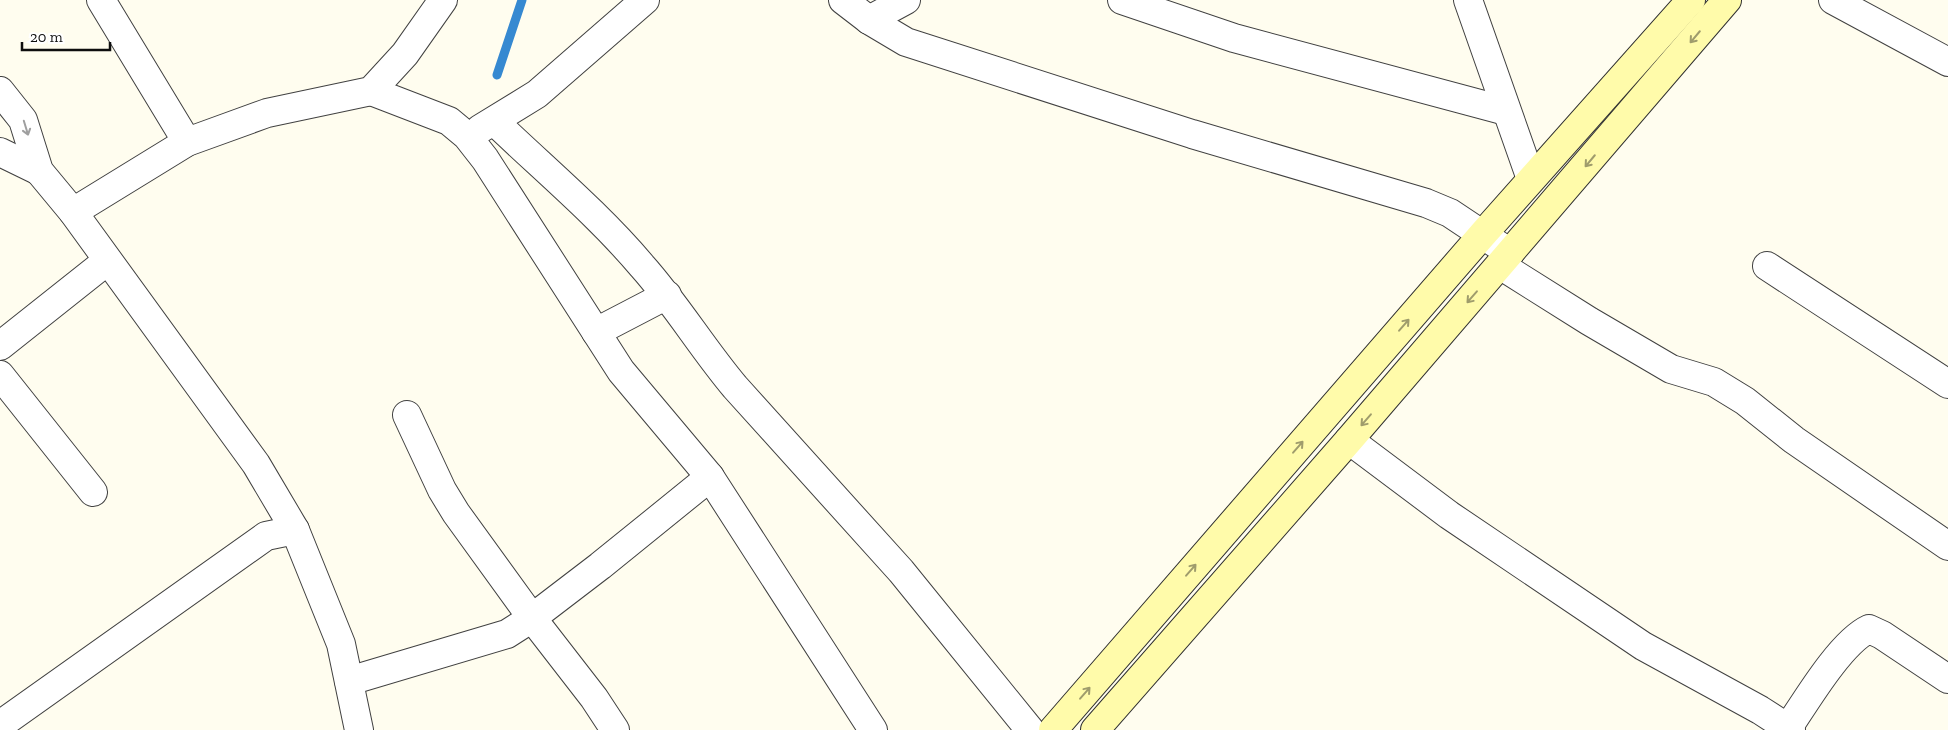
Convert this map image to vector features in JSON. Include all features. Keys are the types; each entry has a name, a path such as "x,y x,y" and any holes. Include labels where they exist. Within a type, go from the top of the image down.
{"main road":[{"path":"1053,730 1531,179 1691,0"},
{"path":"1095,730 1349,440 1727,0"}],"street":[{"path":"101,0 187,142"},
{"path":"371,90 405,54 443,0"},
{"path":"467,136 495,122 537,94 578,61 645,0"},
{"path":"843,0 869,20 906,42 1192,134 1426,203 1450,213 1483,234 1505,259 1589,321 1671,369 1714,382 1738,397 1794,440 1948,546"},
{"path":"869,20 906,0"},
{"path":"1122,0 1234,38 1506,111"},
{"path":"1468,0 1531,179"},
{"path":"1833,0 1948,62"},
{"path":"73,212 187,142 267,113 371,90 449,121 467,136 486,159 621,371 710,477 873,730"},
{"path":"0,91 23,120 39,171 73,212 256,464 295,530 341,644 359,730"},
{"path":"495,122 617,237 667,295 719,368 902,571 1030,730"},
{"path":"0,152 39,171"},
{"path":"0,346 107,261"},
{"path":"1767,266 1948,384"},
{"path":"596,332 667,295"},
{"path":"0,374 93,492"},
{"path":"407,415 446,498 532,618 594,698 615,730"},
{"path":"1349,440 1449,515 1643,646 1760,710 1790,729 1827,670 1860,633 1869,629 1890,640 1948,679"},
{"path":"349,681 507,634 532,618 600,566 710,477"},
{"path":"4,726 266,536 295,530"}],"waterway":[{"path":"497,75 522,0"}]}
